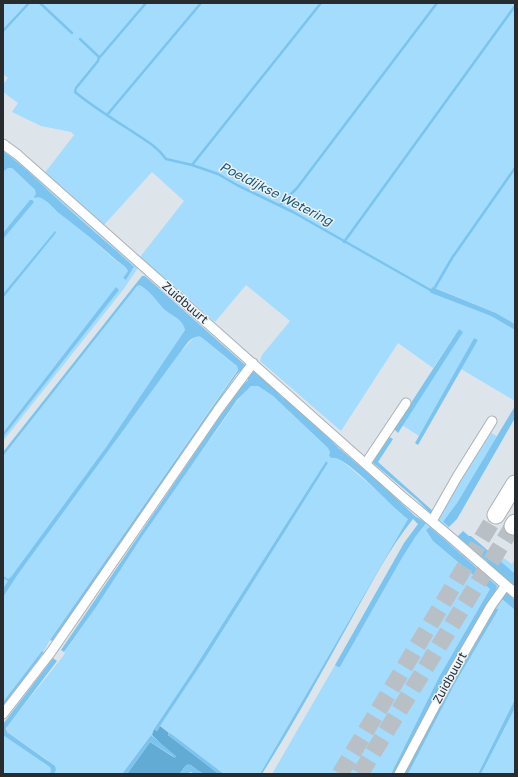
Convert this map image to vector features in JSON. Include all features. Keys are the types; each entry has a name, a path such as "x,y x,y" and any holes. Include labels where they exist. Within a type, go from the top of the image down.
{"highway":[{"path":"496,515 515,484"}],"street":[{"name":"Zuidbuurt","path":"3,144 18,155 281,389 515,594"},
{"path":"3,714 51,652 218,410 253,363"},
{"path":"366,463 406,403"},
{"path":"432,521 457,476 492,420"},
{"name":"Zuidbuurt","path":"399,774 454,670 491,606 506,585"}],"shaded area":[{"path":"3,3 515,3 515,324 496,313 433,287 431,293 491,316 515,330 515,401 461,369 478,340 474,338 419,436 402,425 462,332 459,329 433,368 398,343 341,431 260,361 262,355 290,321 246,285 215,322 140,257 184,201 152,172 104,225 44,174 74,135 71,132 41,126 12,112 18,103 3,92 3,84 8,78 3,74"},
{"path":"3,148 138,268 123,290 3,441 3,172 8,168 12,168 56,211 77,226 115,260 128,269 123,278 126,280 134,268 108,243 3,151"},
{"path":"3,151 134,267 126,280 123,278 128,271 124,266 57,212 47,202 38,197 35,198 35,190 12,168 8,168 3,172"},
{"path":"30,200 34,202 3,239 3,233"},
{"path":"55,231 55,234 3,298 3,294"},
{"path":"142,276 145,276 282,397 292,403 340,449 381,484 415,516 426,523 402,558 340,667 338,667 335,665 404,543 418,524 413,519 396,542 297,716 262,774 260,774 408,519 358,473 338,459 329,456 330,452 328,448 273,396 258,386 251,386 237,400 141,538 96,607 64,652 61,650 207,435 239,389 248,380 248,376 243,371 240,371 237,374 122,542 52,641 50,640 238,370 237,366 201,337 194,337 186,345 18,574 3,597 3,589 8,581 3,578 3,576 8,579 11,577 107,446 185,330 182,323 166,311 147,290 140,285 137,286 3,456 3,452"},
{"path":"138,281 162,306 179,319 184,325 185,330 129,415 130,421 179,354 195,336 201,337 237,366 238,369 50,640 44,651 42,651 3,702 3,454"},
{"path":"116,287 119,290 3,437 3,433"},
{"path":"432,287 496,313 515,324 515,330 491,316 431,293"},
{"path":"459,329 463,332 398,433 394,429"},
{"path":"474,338 478,340 418,445 415,443"},
{"path":"251,386 258,386 273,396 328,448 330,452 329,456 338,458 408,519 260,774 224,774 160,726 206,657 328,463 326,461 154,729 153,734 122,774 54,774 56,770 46,759 7,732 7,726 64,655 65,651 174,489 234,405"},
{"path":"515,406 515,418 457,519 449,527 443,522 457,503"},
{"path":"491,433 497,436 457,503 443,523 449,527 448,530 436,520"},
{"path":"389,437 393,439 378,462 434,512 432,515 417,500 372,462"},
{"path":"326,461 328,463 206,657 157,731 154,729"},
{"path":"422,516 499,583 500,586 490,605 497,586 429,527 433,541 490,589 439,677 391,774 272,774 335,665 340,667 402,558 425,523 419,518"},
{"path":"430,527 497,586 495,593 395,774 391,774 439,677 490,589 433,541 426,530"},
{"path":"463,531 471,536 514,573 515,572 515,587 488,564 487,561 457,537"},
{"path":"498,554 512,564 515,559 514,574 492,555"},
{"path":"506,591 515,597 515,600 509,594 502,599 515,610 515,699 478,774 408,774 454,685 497,612 497,608 493,607"},
{"path":"507,593 515,600 515,610 502,599 504,594"},
{"path":"495,608 498,609 497,612 454,685 408,774 404,774 426,732"},
{"path":"42,651 44,652 3,706 3,702"},
{"path":"53,658 57,661 6,728 7,732 55,766 56,770 54,774 50,774 50,767 3,735 3,724"},
{"path":"515,699 515,708 481,774 478,774"},
{"path":"515,708 515,774 481,774"},
{"path":"160,726 169,733 168,735 219,774 204,774 191,765 188,765 180,774 127,774 150,742 175,758 152,735 154,729 157,731"},
{"path":"3,731 54,768 51,774 3,774"},
{"path":"170,733 224,774 219,774 213,770 168,735"},
{"path":"151,735 176,756 176,758 150,742 127,774 122,774"},
{"path":"188,764 203,774 194,774 191,772 187,774 180,774"}],"waterway":[{"path":"3,31 29,3"},
{"name":"Poeldijkse Wetering","path":"40,3 72,33"},
{"path":"100,57 146,3"},
{"path":"107,115 201,3"},
{"path":"192,165 321,3"},
{"path":"280,205 297,188 437,3"},
{"path":"344,242 515,6"},
{"name":"Poeldijkse Wetering","path":"80,39 99,57 98,61 76,88 75,92 102,112 150,143 166,159 192,165 218,174 237,185 293,212 432,291"},
{"path":"434,289 452,258 515,168"}],"tunnel":[{"path":"340,774 496,515"},
{"path":"360,774 513,526"}]}
